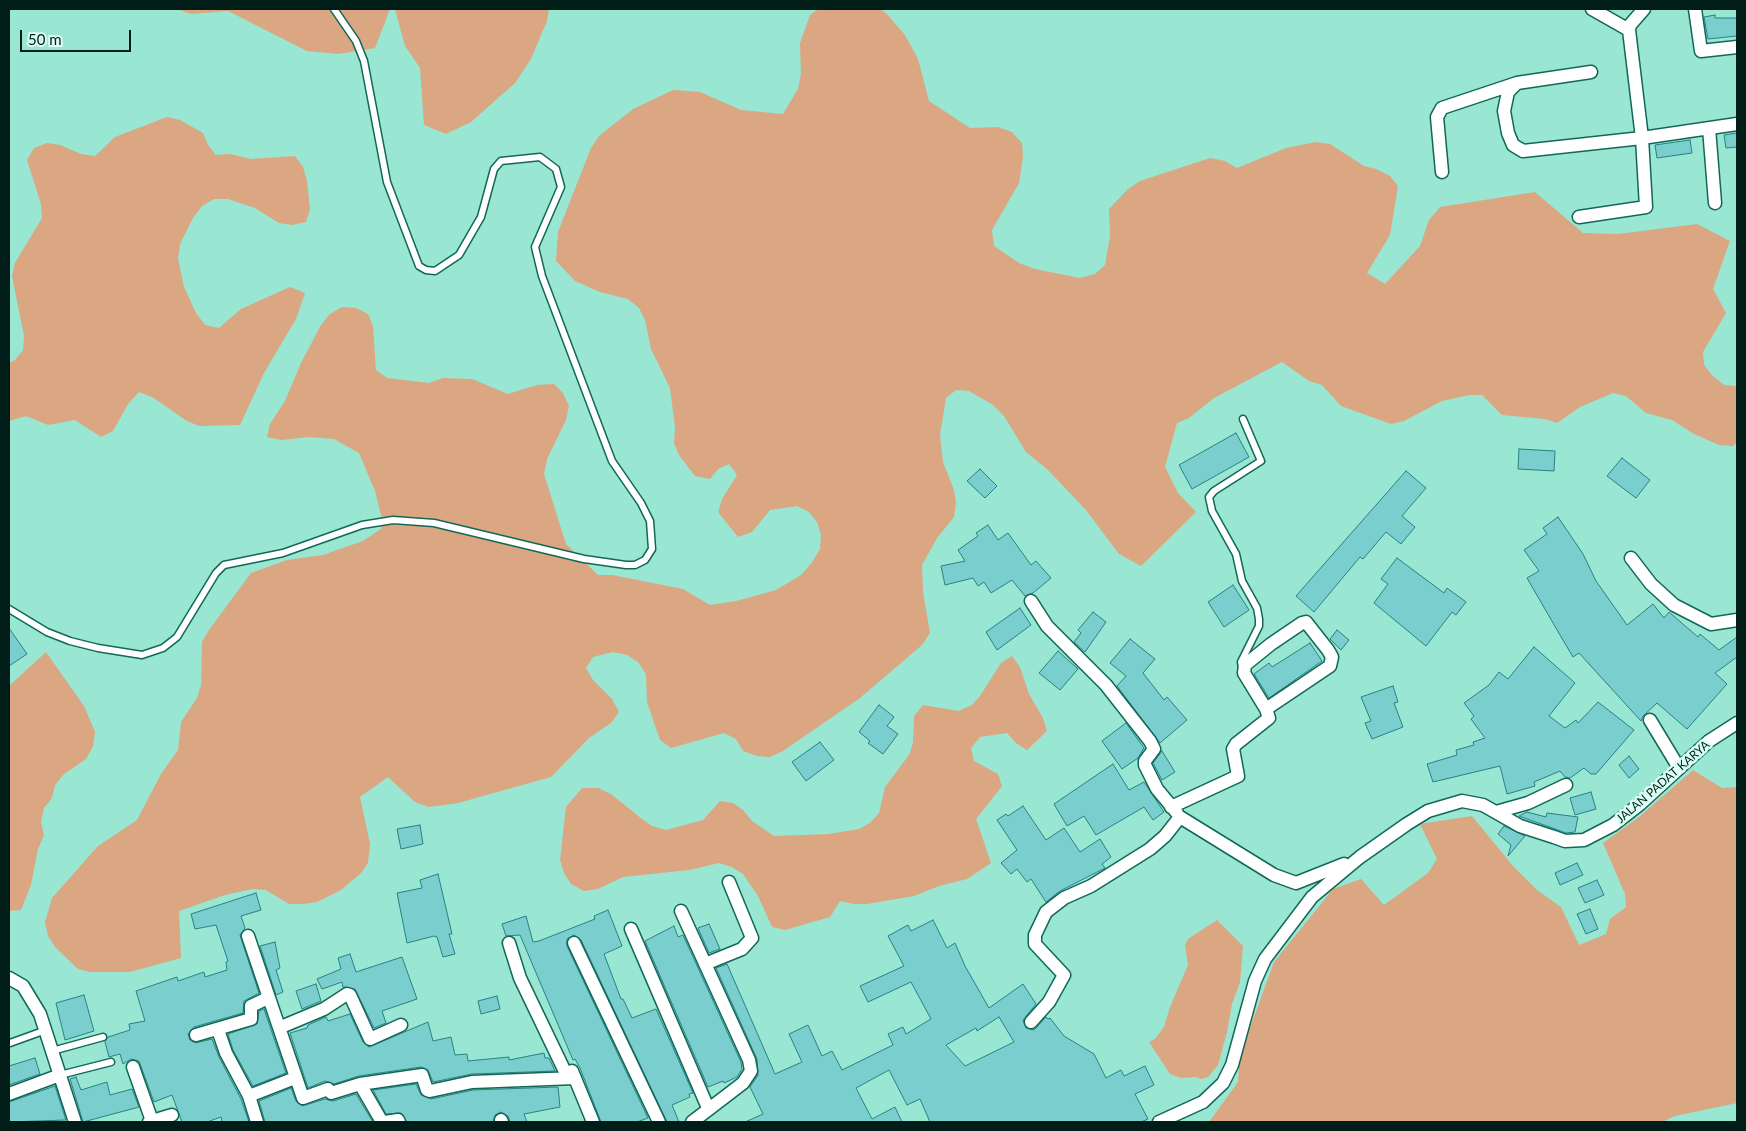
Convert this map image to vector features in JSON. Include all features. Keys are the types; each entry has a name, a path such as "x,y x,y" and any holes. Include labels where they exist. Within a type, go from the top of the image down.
{"street":[{"path":"1592,9 1629,30"},
{"path":"1580,216 1646,208 1642,138 1629,30 1630,25 1644,9"},
{"path":"1695,9 1701,51 1737,47"},
{"path":"1442,172 1437,117 1442,108 1516,82 1591,72"},
{"path":"1516,82 1508,92 1504,111 1508,133 1513,145 1523,150 1642,138 1737,124"},
{"path":"1709,128 1715,202"},
{"path":"1631,558 1651,584 1674,606 1711,624 1737,620"},
{"path":"1031,601 1047,626 1106,685 1150,741 1154,748 1145,761 1145,765 1157,789 1180,817 1274,875 1296,883 1360,857"},
{"path":"1171,807 1238,776 1233,748 1267,722 1269,714 1244,673 1248,661 1306,622 1312,626 1332,656 1330,666 1266,708"},
{"path":"1650,720 1679,768"},
{"name":"JALAN PADAT KARYA","path":"1159,1122 1203,1102 1223,1083 1232,1065 1255,981 1266,959 1312,898 1360,857 1407,824 1428,811 1462,801 1483,805 1520,826 1565,841 1584,840 1613,825 1640,804 1709,741 1737,723"},
{"path":"1496,812 1528,803 1566,785"},
{"path":"1031,1022 1049,1002 1064,975 1035,944 1035,935 1046,912 1064,898 1091,886 1150,849 1165,836 1180,817"},
{"path":"705,964 742,949 752,938 729,882"},
{"path":"681,911 749,1060 751,1070 743,1083 692,1122"},
{"path":"631,929 708,1108"},
{"path":"248,936 268,998 272,1002 281,1027 302,1096 305,1098 328,1089 331,1094 360,1084 422,1075 427,1090 430,1091 472,1082 572,1078"},
{"path":"574,943 659,1122"},
{"path":"509,944 520,978 593,1122"},
{"path":"9,978 23,986 47,1030 75,1122"},
{"path":"281,1027 319,1012 347,994 350,995 370,1039 401,1025"},
{"path":"196,1035 218,1030 251,1018 251,1006 268,998"},
{"path":"218,1030 226,1053 249,1096 257,1122"},
{"path":"560,1042 572,1078"},
{"path":"134,1067 150,1122 172,1115"},
{"path":"9,1094 60,1076"},
{"path":"249,1096 296,1078"},
{"path":"360,1084 384,1122 398,1120 399,1122"}],"lane":[{"path":"9,609 47,632 70,642 142,655 163,648 177,637 216,573 224,565 283,553 362,525 393,520 434,523 584,560 626,565 635,565 645,560 652,549 650,521 642,502 612,462 542,276 535,247 560,187 556,169 540,157 501,161 494,169 481,217 475,231 459,255 435,271 426,270 419,266 387,182 364,61 356,41 334,9"},
{"path":"1243,419 1261,461 1214,491 1209,497 1212,511 1236,554 1242,580 1257,608 1259,626 1241,662 1244,673"},
{"path":"10,1043 47,1030"},
{"path":"52,1051 103,1037"},
{"path":"60,1076 111,1062"}],"shaded area":[{"path":"177,9 390,9 375,48 339,54 307,51 228,11 191,14"},
{"path":"395,9 549,9 547,21 531,59 515,83 471,122 446,134 424,125 420,68 405,46"},
{"path":"818,9 880,9 887,14 905,35 918,59 929,101 970,128 998,127 1012,132 1022,143 1023,157 1019,183 992,230 994,246 1019,263 1035,269 1080,278 1095,274 1105,265 1110,236 1109,209 1128,189 1140,181 1210,158 1225,161 1237,168 1286,148 1316,142 1330,144 1364,166 1376,169 1390,176 1398,186 1390,235 1367,273 1385,284 1420,246 1429,220 1440,207 1535,192 1583,233 1618,234 1697,224 1730,241 1713,289 1726,313 1703,352 1704,365 1712,375 1724,385 1737,386 1737,442 1733,446 1719,445 1694,434 1672,420 1646,413 1626,396 1613,393 1580,407 1557,423 1545,419 1502,415 1482,395 1469,395 1442,401 1404,421 1391,424 1341,406 1322,385 1309,381 1282,362 1214,398 1189,418 1177,423 1165,467 1178,493 1196,512 1141,566 1119,554 1086,510 1048,470 1026,452 1004,416 993,405 969,391 956,390 946,398 940,435 943,462 954,490 956,503 954,517 937,538 922,565 923,592 930,633 922,645 860,698 783,751 770,757 757,756 743,751 736,739 724,733 671,748 660,740 647,702 646,674 638,662 627,655 613,652 593,657 586,668 593,680 612,699 619,712 611,723 589,738 551,777 458,803 429,807 415,802 388,777 360,797 370,844 368,863 361,873 341,890 317,902 304,904 289,904 266,890 252,889 225,895 179,911 181,958 130,972 91,972 78,969 56,948 48,936 45,922 52,898 98,846 137,820 161,774 178,750 181,722 197,698 201,685 202,642 209,630 251,573 287,560 323,555 363,541 381,529 383,523 375,491 359,453 334,439 309,437 281,440 267,437 270,424 285,401 301,363 321,325 330,314 342,307 356,308 368,314 373,326 376,370 387,378 429,383 443,378 472,379 508,394 537,385 554,384 563,393 569,406 566,420 547,459 544,474 566,544 598,575 612,575 683,589 710,605 736,601 776,590 801,575 811,564 820,549 821,535 817,522 809,512 797,506 770,510 752,532 738,537 718,512 722,499 737,475 729,464 718,469 710,479 695,476 679,455 674,443 675,427 670,388 651,349 645,320 639,308 628,299 600,292 575,281 556,261 558,232 591,148 599,136 633,109 673,90 700,92 741,110 783,114 798,89 801,74 800,43 810,15"},
{"path":"167,117 180,120 203,133 208,145 216,155 230,154 251,159 295,156 303,167 307,181 310,209 306,222 292,225 279,223 255,208 228,199 214,199 202,206 193,218 180,244 178,259 184,287 196,313 205,325 219,328 241,309 290,287 305,293 296,319 264,373 240,425 199,426 187,421 152,397 139,392 128,404 113,431 101,437 75,420 48,425 26,416 9,421 9,363 15,360 23,350 24,336 12,276 15,263 42,218 41,204 27,160 34,148 47,143 60,145 81,154 95,156 115,137"},
{"path":"46,652 84,706 95,732 93,746 86,759 64,774 55,785 52,798 44,808 41,822 44,835 38,849 31,885 21,910 9,911 9,686"},
{"path":"1012,656 1020,667 1029,694 1043,718 1047,731 1027,750 1016,743 1007,733 980,737 971,748 974,761 998,774 1002,786 976,819 991,863 967,879 939,886 914,896 867,904 840,901 830,917 785,930 772,927 758,896 743,874 732,867 719,863 689,870 623,877 598,889 584,891 571,884 564,873 560,860 566,807 582,788 598,788 611,794 652,826 666,830 703,820 720,801 733,803 743,810 752,821 774,836 829,834 859,829 870,823 879,813 885,787 909,755 913,743 914,716 923,705 959,711 972,705 1001,663"},
{"path":"1693,770 1722,788 1737,787 1737,1103 1675,1116 1662,1122 1209,1122 1238,1082 1240,1055 1274,962 1333,889 1361,879 1384,905 1428,873 1437,859 1420,824 1472,816 1513,866 1537,890 1561,907 1579,945 1606,934 1610,919 1626,907 1625,894 1603,843 1639,817"},
{"path":"1217,920 1243,946 1240,982 1232,1004 1218,1065 1208,1077 1201,1079 1195,1077 1181,1078 1170,1074 1149,1042 1155,1039 1164,1027 1170,1007 1188,965 1185,945 1188,939"}],"building":[{"path":"1715,15 1715,18 1737,18 1737,36 1708,39 1704,17"},
{"path":"1737,133 1737,147 1726,148 1724,135"},
{"path":"1690,140 1692,153 1657,158 1655,145"},
{"path":"1236,433 1249,457 1192,489 1179,465"},
{"path":"1519,449 1555,451 1554,471 1518,469"},
{"path":"1622,458 1650,480 1636,498 1607,476"},
{"path":"980,469 997,486 985,498 967,481"},
{"path":"1406,471 1426,488 1402,516 1415,527 1401,544 1386,532 1363,559 1360,557 1314,612 1296,596"},
{"path":"1558,517 1583,554 1596,581 1627,625 1653,604 1664,618 1669,612 1698,637 1700,634 1719,650 1737,637 1737,657 1715,673 1727,684 1687,729 1657,703 1643,716 1641,721 1579,653 1573,657 1527,578 1539,571 1524,550 1547,534 1543,528"},
{"path":"988,525 998,540 1008,533 1031,565 1036,561 1051,578 1033,593 1025,596 1012,580 991,593 984,582 978,586 973,578 945,585 941,566 965,561 958,550 978,536 976,533"},
{"path":"1397,558 1444,593 1447,588 1466,602 1456,615 1452,612 1426,646 1374,603 1388,584 1381,579"},
{"path":"1233,585 1249,610 1224,627 1208,602"},
{"path":"1020,608 1031,625 997,650 986,632"},
{"path":"1093,612 1106,622 1085,652 1074,642 1081,633 1078,630"},
{"path":"9,628 27,654 9,666"},
{"path":"1337,630 1349,640 1341,650 1330,639"},
{"path":"1130,639 1155,659 1143,673 1164,700 1167,697 1187,720 1160,743 1117,686 1126,676 1110,663"},
{"path":"1310,643 1322,661 1269,698 1254,674 1269,663 1272,667"},
{"path":"1534,647 1575,683 1549,716 1565,728 1576,720 1578,723 1598,702 1634,730 1596,774 1591,774 1584,768 1570,778 1565,777 1560,771 1534,782 1535,786 1507,794 1500,766 1433,782 1427,764 1457,755 1456,750 1474,745 1473,742 1485,738 1471,719 1474,716 1464,703 1489,685 1499,672 1508,679"},
{"path":"1058,651 1078,669 1060,690 1039,673"},
{"path":"1393,686 1398,702 1394,703 1403,727 1372,739 1365,723 1371,721 1361,697"},
{"path":"879,705 894,717 887,726 898,734 883,754 868,743 870,741 859,732"},
{"path":"1126,723 1144,748 1138,758 1122,769 1102,741"},
{"path":"820,742 834,760 806,781 792,762"},
{"path":"1162,751 1175,772 1162,780 1153,763"},
{"path":"1629,756 1639,769 1629,778 1619,765"},
{"path":"1113,764 1129,790 1144,782 1164,812 1153,820 1144,807 1096,835 1084,816 1067,826 1054,804"},
{"path":"1591,792 1596,809 1575,815 1570,798"},
{"path":"1023,806 1046,840 1064,828 1080,852 1100,839 1111,857 1102,864 1105,868 1060,891 1046,902 1031,879 1027,882 1017,869 1011,874 1001,863 1017,850 997,820 1006,814 1008,816"},
{"path":"1527,812 1546,817 1547,813 1578,817 1575,832 1566,833 1519,816"},
{"path":"420,825 423,844 401,849 397,829"},
{"path":"1504,826 1525,836 1508,856 1511,845 1498,834"},
{"path":"1577,863 1583,875 1560,885 1555,873"},
{"path":"438,874 452,934 449,934 455,954 443,957 437,937 434,936 407,943 397,893 422,888 420,880"},
{"path":"1597,880 1604,895 1585,903 1578,888"},
{"path":"256,893 261,910 241,916 245,928 240,935 259,993 244,1001 243,1013 194,1027 188,1034 190,1040 195,1043 212,1039 219,1057 241,1099 249,1122 222,1122 221,1117 207,1122 182,1122 172,1095 154,1102 139,1061 131,1059 123,1064 120,1054 109,1057 105,1042 108,1037 130,1030 129,1024 145,1021 136,991 177,977 178,981 204,972 205,977 227,970 226,962 228,961 216,925 195,929 191,914"},
{"path":"1590,909 1598,929 1586,934 1577,914"},
{"path":"608,910 622,946 604,954 621,999 623,999 632,1018 656,1009 693,1093 689,1094 690,1097 672,1105 679,1122 667,1122 581,940 574,935 567,939 567,946 648,1118 637,1122 601,1122 580,1068 575,1059 573,1060 520,935 506,936 502,924 526,916 533,942 595,919 594,916"},
{"path":"933,920 947,948 955,943 965,966 989,1008 1023,984 1036,1004 1023,1020 1026,1028 1034,1030 1046,1017 1050,1018 1064,1036 1094,1054 1106,1078 1121,1070 1124,1076 1145,1066 1154,1085 1135,1094 1148,1119 1141,1122 930,1122 920,1099 907,1105 889,1070 856,1088 872,1119 895,1107 902,1122 745,1122 763,1114 750,1087 758,1075 757,1059 716,968 727,964 775,1074 802,1062 789,1034 808,1025 822,1056 832,1051 842,1070 893,1045 888,1034 903,1027 906,1034 931,1019 911,982 868,1002 860,986 904,966 888,936 908,925 911,931","holes":["999,1017 1014,1042 965,1066 946,1045 976,1028 977,1031"]},
{"path":"709,924 720,949 709,953 698,928"},
{"path":"674,926 678,937 683,935 741,1062 742,1069 737,1077 724,1083 723,1081 708,1087 645,941"},
{"path":"275,942 280,968 276,970 283,992 276,995 260,946"},
{"path":"350,954 356,972 402,957 417,999 382,1011 386,1023 374,1028 355,989 343,987 342,982 322,989 317,979 341,969 338,958"},
{"path":"316,984 321,1001 302,1009 296,991"},
{"path":"84,995 94,1031 65,1040 56,1003"},
{"path":"497,996 500,1009 481,1014 478,1001"},
{"path":"264,1009 286,1073 253,1086 233,1050 228,1034 257,1024 259,1011"},
{"path":"350,1014 363,1042 369,1047 428,1022 433,1041 451,1037 455,1055 467,1054 468,1061 509,1057 509,1060 544,1053 545,1058 549,1058 555,1071 472,1074 433,1082 428,1070 421,1067 359,1076 334,1084 325,1081 308,1088 290,1033 307,1028 308,1025 326,1017 328,1021"},
{"path":"35,1058 40,1074 9,1085 9,1066"},
{"path":"76,1077 81,1090 107,1082 110,1095 132,1089 139,1107 83,1122 70,1079"},
{"path":"416,1084 421,1095 431,1099 473,1090 558,1087 560,1107 524,1114 527,1122 510,1122 508,1116 501,1112 495,1115 493,1122 407,1122 401,1113 386,1114 373,1090"},
{"path":"55,1086 66,1120 9,1122 9,1102"},
{"path":"291,1088 296,1101 302,1106 325,1099 333,1101 356,1094 373,1122 265,1122 259,1101"}]}
